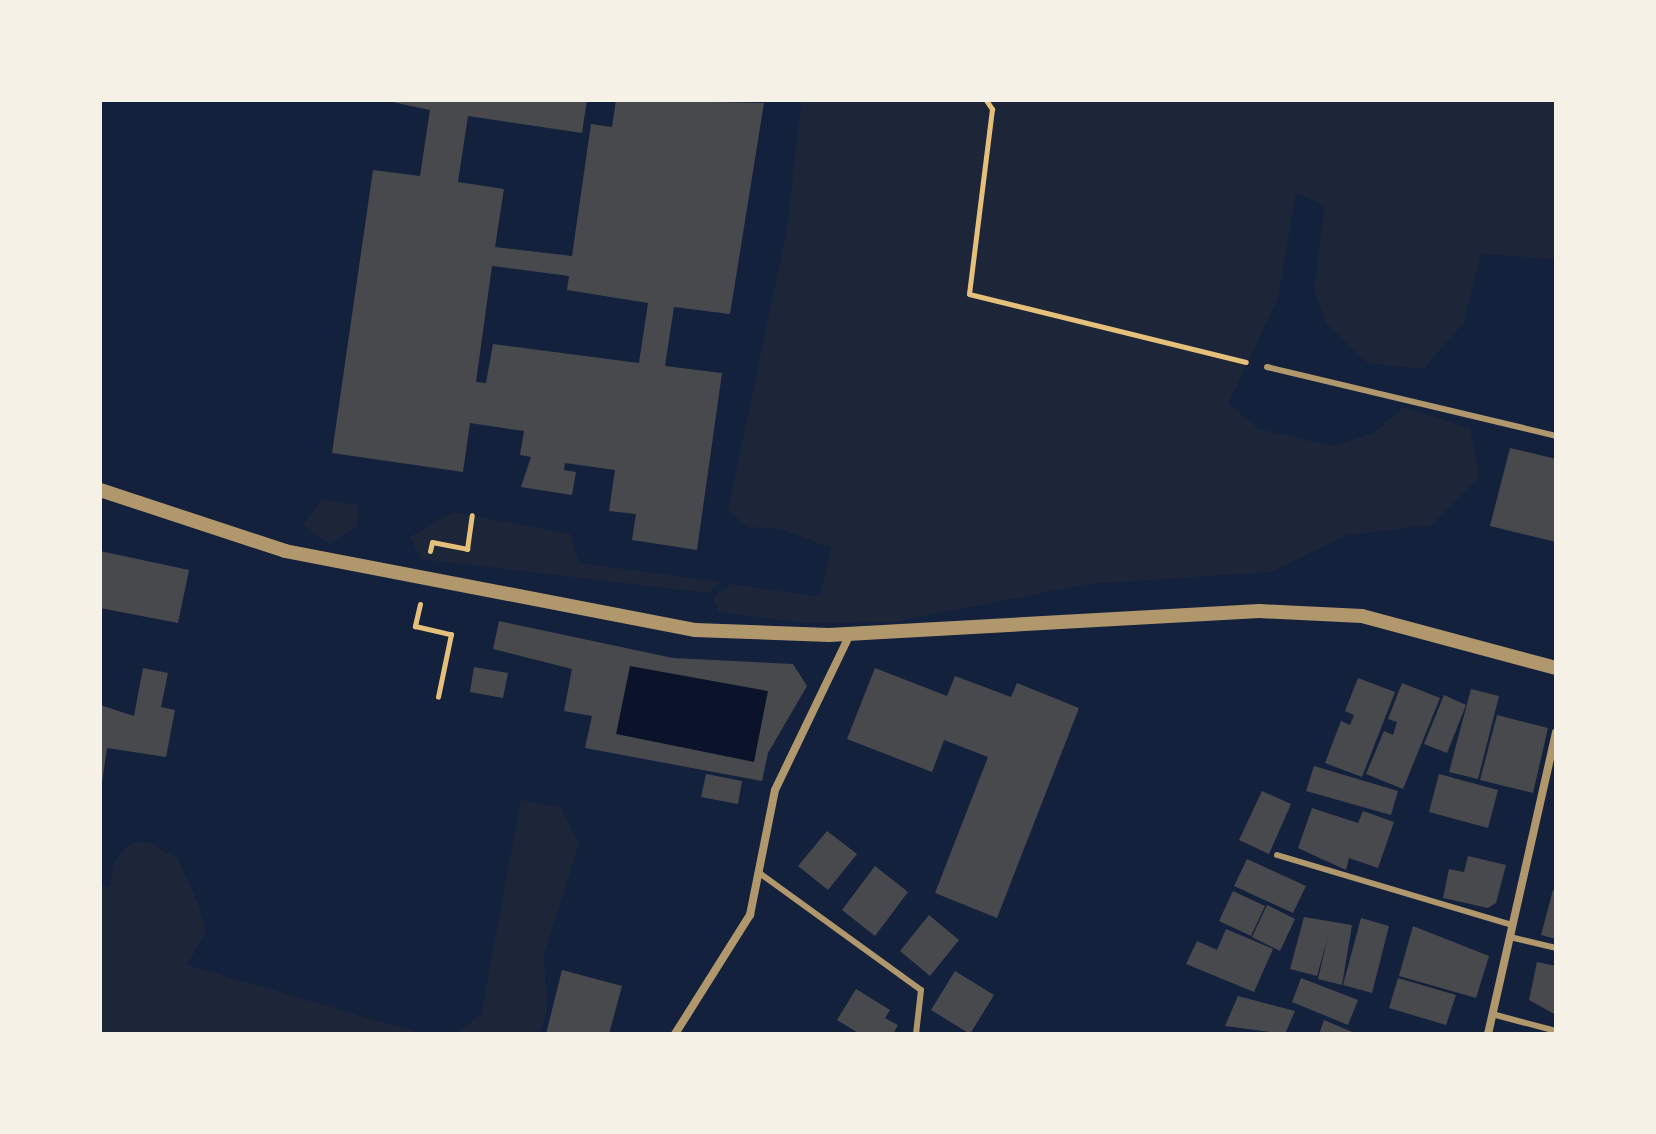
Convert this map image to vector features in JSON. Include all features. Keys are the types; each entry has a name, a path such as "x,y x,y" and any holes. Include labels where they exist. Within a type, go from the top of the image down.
{"street":[{"path":"100,490 285,551 680,628 850,634 1225,610 1362,616 1556,668"},
{"path":"675,1034 750,915 775,790 850,634"},
{"path":"1488,1034 1556,733"}],"lane":[{"path":"1267,367 1556,436"},
{"path":"1277,855 1512,925"},
{"path":"758,872 921,990 916,1034"},
{"path":"1510,937 1556,948"},
{"path":"1492,1014 1556,1031"}],"path":[{"path":"986,100 992,109 969,294 1267,367"},
{"path":"467,542 472,515"},
{"path":"438,697 450,640"}],"shaded area":[{"path":"802,100 1556,100 1556,259 1481,254 1464,322 1423,369 1368,363 1326,323 1314,289 1325,205 1296,193 1278,298 1228,404 1259,429 1331,446 1374,433 1403,407 1470,428 1479,477 1431,525 1348,535 1270,572 1088,584 893,622 805,623 719,612 713,597 731,584 820,597 831,548 781,529 749,527 728,511 786,234"},
{"path":"322,499 358,505 357,526 329,544 303,524"},
{"path":"453,512 570,534 579,563 720,582 709,593 421,559 410,537"},
{"path":"630,666 768,691 754,762 616,734"},
{"path":"521,800 561,808 579,844 544,954 547,1012 539,1034 455,1034 481,1015"},
{"path":"131,843 150,843 178,859 198,903 206,932 187,965 423,1034 100,1034 100,886 110,886 115,860"}],"building":[{"path":"383,100 587,100 582,133 468,116 458,182 504,189 495,247 572,256 591,124 612,127 616,100 764,103 730,314 674,307 665,366 722,373 697,550 632,540 636,514 609,511 615,470 565,463 564,470 576,472 572,495 521,487 531,457 520,455 524,431 470,423 463,472 332,453 373,170 420,176 430,110","holes":["492,266 569,276 567,290 648,303 639,363 493,344 486,383 476,382"]},
{"path":"1510,448 1556,459 1556,542 1490,526"},
{"path":"100,551 189,570 178,623 100,608"},
{"path":"499,621 673,658 793,664 807,686 768,753 762,781 585,748 592,716 564,711 572,669 493,649","holes":["630,666 768,691 754,762 616,734"]},
{"path":"474,667 508,673 503,698 470,692"},
{"path":"143,668 168,673 161,707 175,710 166,757 107,748 100,796 100,705 134,716"},
{"path":"875,668 947,696 955,676 1011,697 1017,683 1079,708 997,918 935,893 988,757 944,740 932,772 847,739"},
{"path":"1358,678 1395,692 1362,777 1325,763 1341,721 1350,725 1354,715 1345,711"},
{"path":"1402,683 1440,698 1403,789 1366,774 1384,731 1393,735 1397,722 1388,719"},
{"path":"1471,689 1499,696 1478,779 1449,772"},
{"path":"1444,695 1466,705 1447,753 1424,744"},
{"path":"1497,715 1548,728 1533,793 1480,780"},
{"path":"1314,766 1398,791 1391,815 1306,791"},
{"path":"706,774 742,781 738,804 701,797"},
{"path":"1439,774 1498,790 1488,828 1429,812"},
{"path":"1262,791 1291,804 1269,854 1239,840"},
{"path":"1312,808 1358,823 1363,811 1394,822 1378,868 1349,858 1346,870 1298,848"},
{"path":"827,831 857,854 828,890 798,866"},
{"path":"1468,856 1506,865 1496,903 1488,908 1443,898 1449,869 1464,872"},
{"path":"1247,859 1306,886 1293,913 1234,886"},
{"path":"875,866 908,892 875,936 842,910"},
{"path":"1553,890 1556,891 1556,939 1541,935"},
{"path":"1233,891 1265,906 1251,936 1219,921"},
{"path":"1267,905 1295,919 1280,951 1252,937"},
{"path":"929,915 959,940 930,976 900,951"},
{"path":"1304,917 1352,925 1342,985 1318,979 1328,936 1317,976 1290,969"},
{"path":"1361,918 1389,926 1372,993 1343,985"},
{"path":"1413,926 1489,956 1476,998 1399,976"},
{"path":"1226,929 1273,949 1254,992 1186,964 1197,941 1217,950"},
{"path":"1537,962 1556,966 1556,1015 1529,1000"},
{"path":"562,970 622,986 609,1034 546,1034"},
{"path":"955,971 994,995 970,1034 931,1010"},
{"path":"1301,978 1358,1000 1348,1025 1292,1002"},
{"path":"1398,978 1456,995 1446,1025 1389,1008"},
{"path":"856,989 890,1010 885,1018 898,1025 893,1034 860,1034 837,1020"},
{"path":"1238,996 1295,1011 1285,1034 1225,1026"},
{"path":"1324,1020 1357,1034 1319,1034"}]}
